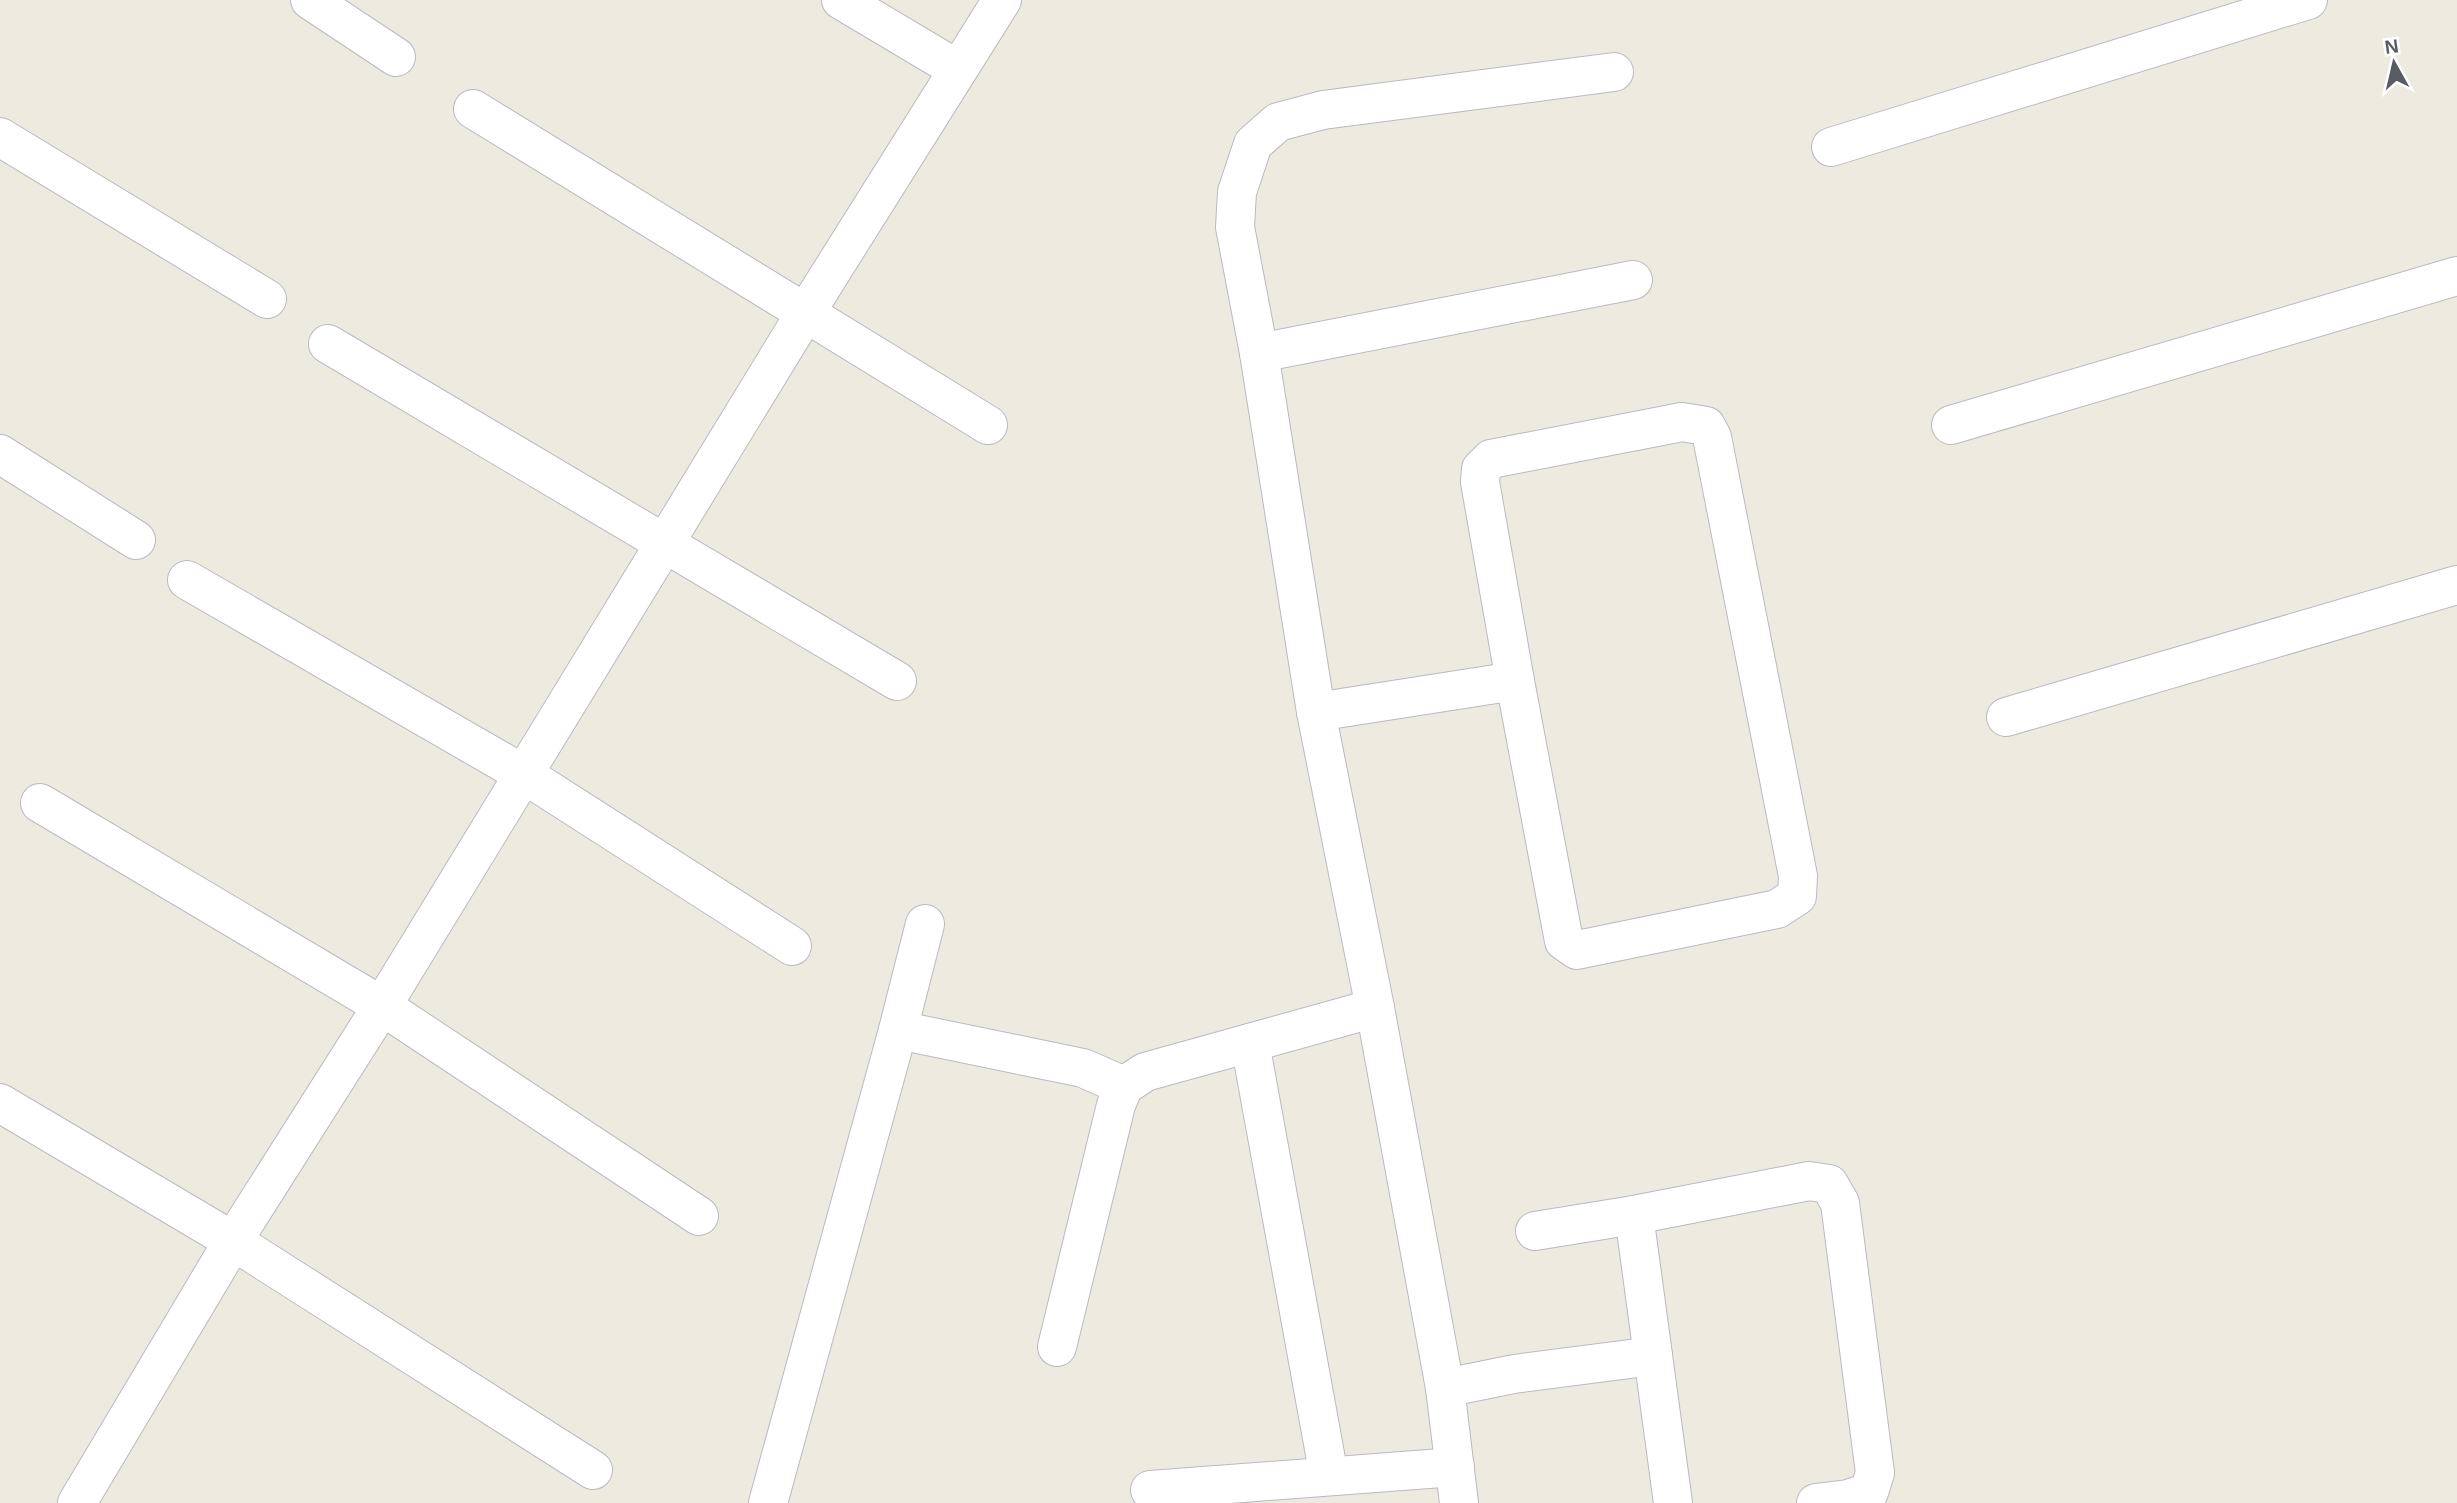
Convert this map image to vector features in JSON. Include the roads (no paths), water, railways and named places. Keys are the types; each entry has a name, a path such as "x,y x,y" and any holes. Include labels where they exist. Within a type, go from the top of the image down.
{"street":[{"path":"310,0 396,57"},
{"path":"841,0 957,69"},
{"path":"77,1503 233,1241 382,1006 806,312 1002,0"},
{"path":"1831,147 2308,0"},
{"path":"1150,1490 1329,1476 1457,1485 1445,1388 1375,1008 1316,712 1259,353 1235,227 1237,192 1253,144 1278,122 1323,110 1614,72"},
{"path":"473,109 988,425"},
{"path":"0,137 267,299"},
{"path":"1951,425 2457,276"},
{"path":"1259,353 1633,280"},
{"path":"328,344 897,681"},
{"path":"1682,422 1706,426 1712,437 1793,849 1798,876 1797,895 1777,909 1577,950 1564,941 1515,681 1480,482 1481,469 1491,459 1682,422"},
{"path":"0,454 136,540"},
{"path":"187,580 524,775 792,946"},
{"path":"2006,717 2457,584"},
{"path":"1316,712 1515,681"},
{"path":"40,803 382,1006 699,1216"},
{"path":"768,1503 925,924"},
{"path":"1057,1347 1116,1105 1124,1086 1145,1072 1375,1008"},
{"path":"898,1030 1083,1068 1124,1086"},
{"path":"1250,1043 1329,1476"},
{"path":"0,1103 233,1241 593,1470"},
{"path":"1535,1231 1634,1216 1809,1181 1829,1184 1840,1203 1875,1473 1869,1492 1848,1499 1816,1503"},
{"path":"1634,1216 1673,1503"},
{"path":"1445,1388 1514,1374 1653,1356"}]}
